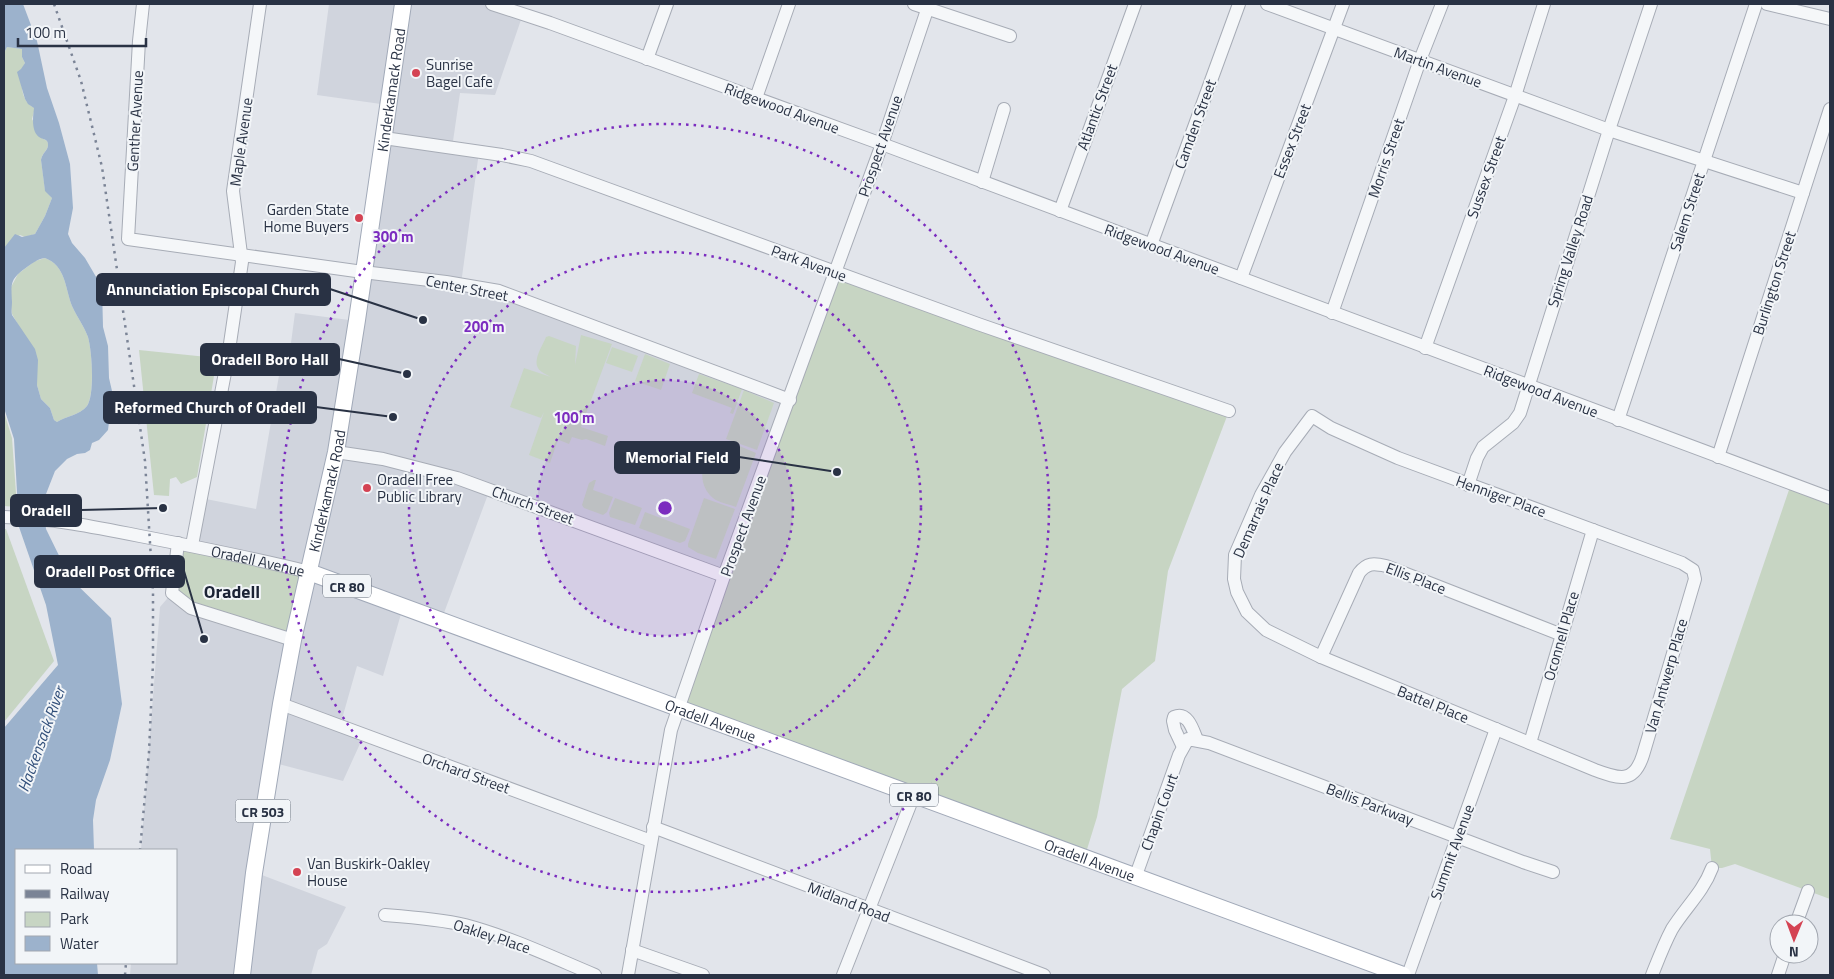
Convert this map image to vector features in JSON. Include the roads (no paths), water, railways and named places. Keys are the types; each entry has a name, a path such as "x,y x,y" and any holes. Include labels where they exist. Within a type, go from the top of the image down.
{"main road":[{"name":"Kinderkamack Road","path":"242,975 254,872 281,704 293,640 336,452 403,4"},
{"name":"Oradell Avenue","path":"309,572 1135,878 1403,975"}],"street":[{"name":"Genther Avenue","path":"128,239 139,41 143,4"},
{"name":"Maple Avenue","path":"192,546 228,357 242,262 233,191 260,4"},
{"name":"Ridgewood Avenue","path":"492,4 882,144 1424,348 1830,498"},
{"path":"648,59 667,4"},
{"path":"756,98 789,4"},
{"path":"914,4 928,6 1010,36"},
{"name":"Atlantic Street","path":"1060,211 1135,4"},
{"name":"Camden Street","path":"1151,245 1239,4"},
{"name":"Martin Avenue","path":"1267,4 1609,130 1803,193"},
{"name":"Essex Street","path":"1241,278 1343,4"},
{"name":"Morris Street","path":"1332,313 1420,60 1442,4"},
{"name":"Sussex Street","path":"1424,348 1515,96 1544,4"},
{"name":"Spring Valley Road","path":"1468,485 1477,458 1483,447 1504,432 1520,413 1609,130 1651,4"},
{"name":"Salem Street","path":"1618,420 1756,4"},
{"path":"1767,4 1830,19"},
{"name":"Prospect Avenue","path":"628,975 671,730 724,576 790,400 882,144 928,6"},
{"path":"982,182 1004,109"},
{"name":"Burlington Street","path":"1718,457 1830,109"},
{"name":"Park Avenue","path":"384,138 531,161 835,273 1229,411"},
{"name":"Center Street","path":"128,239 446,282 499,291 790,400"},
{"name":"Henniger Place","path":"1312,416 1331,428 1398,458 1682,563 1693,570"},
{"name":"Demarrais Place","path":"1247,612 1239,597 1234,579 1235,555 1261,494 1285,452 1312,416"},
{"name":"Church Street","path":"336,452 383,459 465,481 724,576"},
{"name":"Oradell Avenue","path":"8,517 49,520 178,543 309,572"},
{"name":"Oconnell Place","path":"1530,743 1593,530"},
{"path":"178,543 172,593 191,608 293,640"},
{"name":"Ellis Place","path":"1321,658 1359,573 1366,566 1375,563 1562,635"},
{"name":"Van Antwerp Place","path":"1627,777 1635,773 1640,766 1695,578 1693,570"},
{"name":"Battel Place","path":"1247,612 1266,630 1321,658 1595,770 1614,777 1627,777"},
{"name":"Orchard Street","path":"281,704 651,841"},
{"name":"Summit Avenue","path":"1408,975 1496,729"},
{"name":"Bellis Parkway","path":"1189,742 1209,743 1458,838 1553,872"},
{"name":"Chapin Court","path":"1135,878 1189,742"},
{"path":"842,975 914,795"},
{"name":"Midland Road","path":"653,827 868,910 1044,975"},
{"path":"1652,975 1673,929 1707,881 1712,868"},
{"path":"1800,914 1808,891"},
{"name":"Oakley Place","path":"384,915 465,925 526,946 595,975"},
{"path":"632,950 703,975"}],"water":[{"name":"Hackensack River","path":"4,4 23,4 37,41 47,88 70,164 73,208 68,234 102,287 103,327 108,346 109,378 112,391 108,430 99,440 92,443 90,450 67,459 55,471 46,494 44,506 46,529 70,578 111,618 122,704 110,760 96,800 93,820 94,849 15,849 15,964 97,964 98,975 4,975 4,728 58,665 46,605 19,527 14,439 4,408 4,248 15,234 22,237 35,234 45,216 52,198 45,191 41,160 48,144 47,141 36,134 33,124 34,108 25,99 17,72 25,63 22,57 22,49 7,47 4,53","holes":["45,258 57,266 64,278 72,306 88,337 92,372 90,400 87,406 81,411 57,422 54,420 50,408 41,399 37,385 38,360 35,349 12,315 12,286 17,275 37,260"]}],"railway":[{"path":"54,4 81,81 102,167 145,461 153,592 153,663 149,752 140,849"},
{"path":"125,975 126,964"}],"place":[{"name":"Sunrise Bagel Cafe","path":"416,73"},
{"name":"Garden State Home Buyers","path":"359,218"},
{"name":"Annunciation Episcopal Church","path":"423,320"},
{"name":"Oradell Boro Hall","path":"407,374"},
{"name":"Reformed Church of Oradell","path":"393,417"},
{"name":"Memorial Field","path":"837,472"},
{"name":"Oradell Free Public Library","path":"367,488"},
{"name":"Oradell","path":"163,508"},
{"name":"Oradell Post Office","path":"204,639"},
{"name":"Van Buskirk-Oakley House","path":"297,872"}],"district":[{"name":"Oradell","path":"232,591"}]}
